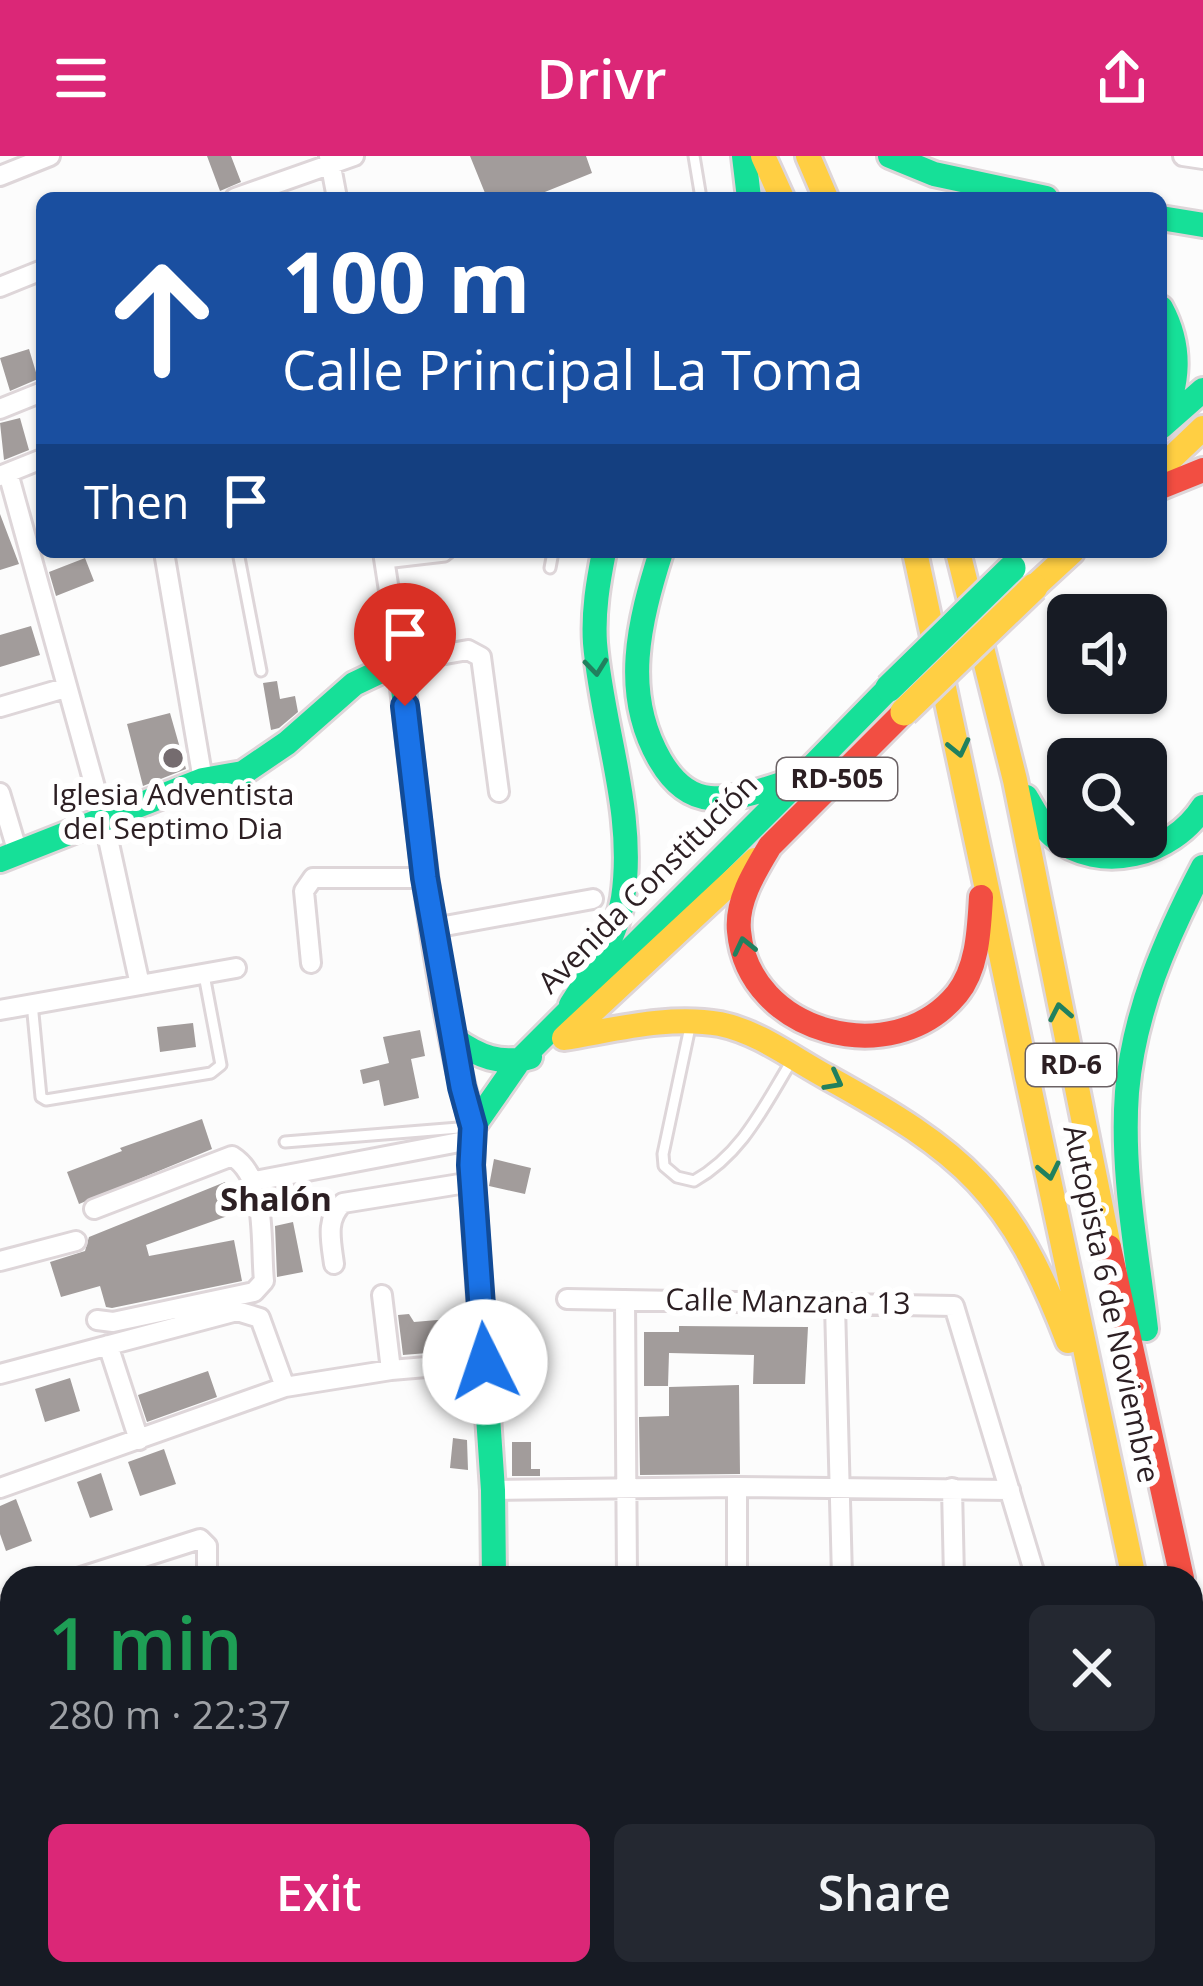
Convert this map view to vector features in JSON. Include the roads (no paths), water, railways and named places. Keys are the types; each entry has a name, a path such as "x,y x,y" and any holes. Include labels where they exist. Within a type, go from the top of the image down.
{"main road":[{"path":"744,156 748,192"},
{"path":"764,156 779,192"},
{"path":"808,156 823,192"},
{"path":"890,156 934,174 1018,192"},
{"path":"1167,219 1203,225"},
{"path":"1167,317 1177,356 1177,383 1167,409"},
{"path":"1167,420 1203,390"},
{"path":"1167,462 1203,428"},
{"path":"1167,485 1203,470"},
{"path":"571,1004 614,929 626,870 624,825 597,681 591,614 603,558"},
{"path":"659,558 642,614 634,669 642,727 652,750 684,789 711,798 801,778"},
{"name":"Autopista 6 de Noviembre","path":"916,558 1132,1566"},
{"name":"Autopista 6 de Noviembre","path":"960,558 1015,780 1084,1130 1179,1566"},
{"name":"RD-505","path":"897,700 1025,569 1055,558"},
{"path":"9,856 203,780 243,773 287,743 354,684 400,662 425,878 472,1134 494,1566"},
{"name":"Avenida Constitución","path":"519,1061 564,1038 698,918 770,846 897,700"},
{"name":"Avenida Constitución","path":"472,1134 519,1061 571,1004 801,778 897,700"},
{"path":"1015,780 1047,832 1091,855 1117,856 1163,844 1185,831 1203,807"},
{"path":"770,846 752,874 739,929 742,955 756,981 789,1018 809,1027 868,1036 912,1027 937,1015 956,995 970,972 975,950 983,859"},
{"path":"1161,1480 1126,1139 1127,1094 1137,1028 1177,916 1203,867"},
{"path":"564,1038 691,1022 737,1029 896,1114 941,1145 982,1186 1041,1270 1072,1350 1119,1566"},
{"path":"454,1039 481,1056 519,1061"}],"street":[{"path":"0,176 50,156"},
{"path":"250,192 330,160 354,156"},
{"path":"1184,156 1203,159"},
{"path":"330,160 336,192"},
{"path":"0,287 36,272"},
{"path":"0,409 36,394"},
{"path":"36,461 4,474 103,816 140,985"},
{"path":"165,558 203,780"},
{"path":"384,558 400,662 468,650 481,657 499,792"},
{"path":"0,707 65,688"},
{"path":"0,793 9,856"},
{"path":"311,963 304,891 314,878 425,878"},
{"path":"434,928 593,898"},
{"path":"0,1010 236,968"},
{"path":"255,1181 472,1134"},
{"path":"94,1209 232,1156 246,1165 255,1181 264,1281 254,1292 113,1322 97,1320"},
{"path":"334,1264 330,1228 334,1210 343,1202 472,1182"},
{"path":"0,1261 76,1241"},
{"path":"382,1294 391,1370"},
{"name":"Calle Manzana 13","path":"567,1299 950,1304 957,1309 1032,1566"},
{"path":"625,1300 627,1566"},
{"path":"835,1305 842,1566"},
{"path":"0,1374 248,1311 267,1328 285,1387"},
{"path":"108,1346 139,1440"},
{"path":"0,1488 285,1387 391,1370 485,1362"},
{"path":"737,1486 737,1566"},
{"path":"493,1490 737,1486 1010,1490"},
{"path":"952,1488 954,1566"},
{"path":"124,1566 200,1539 207,1546 208,1566"}],"lane":[{"path":"694,156 700,192"},
{"path":"239,558 261,670"},
{"path":"550,568 552,558"},
{"path":"32,1004 41,1096 46,1100 211,1073 221,1065 204,975"},
{"path":"691,1022 663,1154 664,1166 677,1177 694,1180 721,1166 793,1059"},
{"path":"285,1142 472,1134"}],"place":[{"name":"Iglesia Adventista del Septimo Dia","path":"173,758"}],"district":[{"name":"Shalón","path":"276,1199"}]}
